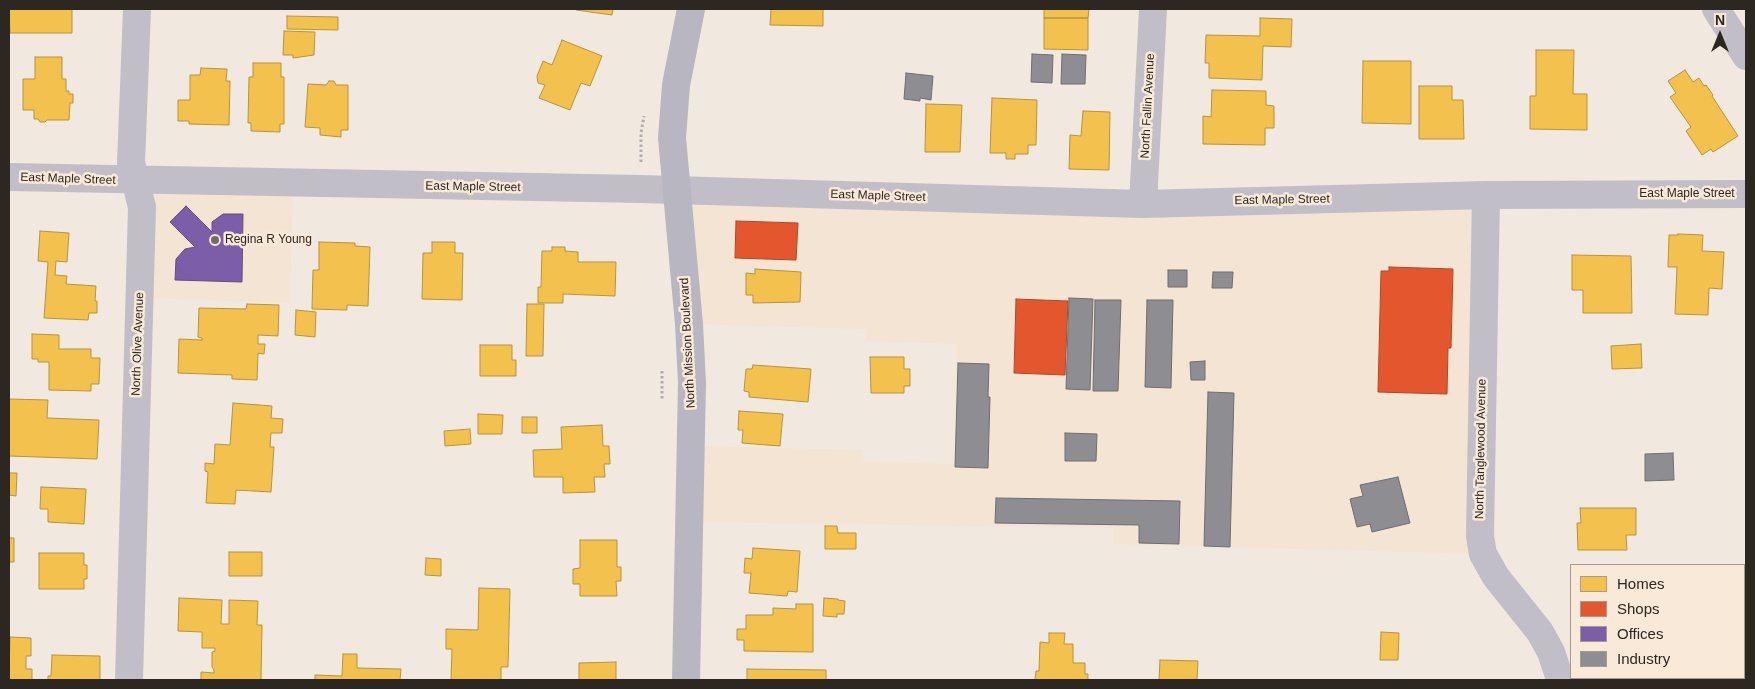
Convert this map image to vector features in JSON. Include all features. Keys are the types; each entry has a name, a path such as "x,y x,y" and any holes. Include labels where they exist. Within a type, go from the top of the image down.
{"main road":[{"name":"North Mission Boulevard","path":"686,680 691,522 692,383 689,324 672,138 676,85 691,9"}],"street":[{"name":"North Olive Avenue","path":"129,680 142,207 131,163 137,9"},
{"name":"North Fallin Avenue","path":"1143,204 1153,9"},
{"path":"1716,9 1746,56"},
{"name":"East Maple Street","path":"9,177 135,181 678,190 1143,204 1486,195 1746,194"},
{"name":"North Tanglewood Avenue","path":"1486,195 1480,536 1483,554 1496,577 1540,632 1559,680"}],"path":[{"path":"662,368 662,407"}],"shaded area":[{"path":"135,181 293,183 290,303 139,298"},
{"path":"678,190 1486,195 1483,554 1113,544 1113,528 691,522 692,446 863,450 863,462 954,464 957,344 866,341 866,329 689,324"}],"building: Homes":[{"path":"9,9 72,9 72,33 10,33"},
{"path":"576,9 613,9 612,15"},
{"path":"771,9 823,9 823,26 770,25"},
{"path":"1044,9 1089,9 1088,18 1044,18"},
{"path":"287,16 338,17 338,30 287,29"},
{"path":"1044,18 1088,18 1088,50 1044,49"},
{"path":"1260,18 1292,19 1291,47 1263,46 1262,80 1209,78 1209,63 1205,63 1206,35 1260,36"},
{"path":"284,31 315,32 314,55 293,58 293,55 283,55"},
{"path":"562,40 602,56 590,86 581,83 570,110 539,98 545,85 538,83 537,76 543,61 552,65"},
{"path":"1536,50 1574,50 1573,94 1587,94 1587,130 1530,129 1530,96 1536,96"},
{"path":"35,57 62,57 62,79 66,79 66,91 69,91 69,94 73,94 73,103 70,103 69,120 47,120 40,122 38,119 34,119 34,110 23,110 23,79 35,79"},
{"path":"1363,61 1411,61 1411,124 1362,123"},
{"path":"253,63 281,63 281,77 284,77 284,124 280,124 280,132 251,131 251,123 248,123 249,77 253,77"},
{"path":"201,68 227,69 226,81 230,81 229,125 189,124 189,121 178,121 178,100 190,100 190,75 200,75"},
{"path":"1685,70 1693,82 1699,78 1704,86 1706,85 1738,136 1713,152 1711,149 1702,155 1686,131 1691,127 1670,97 1676,93 1668,81"},
{"path":"329,81 334,81 336,85 348,85 348,130 341,130 341,137 320,135 320,128 305,127 308,84 326,85"},
{"path":"1419,86 1452,86 1452,100 1463,100 1464,139 1419,139"},
{"path":"1212,90 1266,91 1266,105 1274,106 1274,128 1265,128 1265,145 1203,144 1203,116 1211,117"},
{"path":"992,98 1037,100 1036,145 1028,145 1028,154 1015,154 1015,159 1006,159 1006,153 990,153"},
{"path":"926,104 962,105 960,152 925,152"},
{"path":"1083,111 1110,112 1109,170 1069,169 1070,135 1081,136"},
{"path":"40,231 69,233 67,262 56,261 55,275 67,276 66,284 96,286 95,301 97,301 97,313 89,313 88,320 44,318 48,262 38,261"},
{"path":"1669,235 1703,235 1702,251 1724,252 1722,289 1709,288 1708,315 1675,314 1677,267 1668,267"},
{"path":"319,242 355,243 355,246 370,247 368,306 347,305 347,310 312,309 313,270 319,270"},
{"path":"432,242 455,242 455,253 463,253 462,300 422,299 423,253 432,253"},
{"path":"552,247 565,247 565,251 578,252 578,262 616,262 615,296 563,294 563,303 538,303 538,287 541,287 542,251 552,251"},
{"path":"1572,255 1631,256 1632,313 1583,313 1583,290 1572,290"},
{"path":"755,269 801,272 800,302 753,303 753,295 746,295 746,273 755,274"},
{"path":"247,304 279,305 278,336 258,335 258,344 265,344 264,354 258,353 257,380 232,379 232,375 178,373 179,339 202,340 202,338 198,337 199,308 246,309"},
{"path":"527,304 544,304 543,356 526,356"},
{"path":"296,310 316,312 315,337 295,335"},
{"path":"32,334 59,335 59,349 91,349 91,358 100,358 99,384 91,384 91,391 49,390 49,362 38,362 38,359 32,359"},
{"path":"1641,344 1642,368 1612,369 1611,346"},
{"path":"480,345 512,345 512,360 516,360 516,376 480,376"},
{"path":"870,357 904,357 904,369 910,369 910,386 904,386 904,393 871,393"},
{"path":"753,365 811,369 808,402 749,397 749,392 744,391 746,369 752,369"},
{"path":"9,399 48,400 47,418 99,420 97,459 9,456"},
{"path":"233,403 272,406 271,418 283,419 282,433 271,433 270,447 274,447 271,492 236,490 235,504 206,503 208,472 205,471 205,463 214,464 215,444 230,445"},
{"path":"739,411 783,414 780,446 742,443 743,430 738,430"},
{"path":"478,414 503,415 502,434 478,434"},
{"path":"522,417 537,417 537,433 522,433"},
{"path":"602,425 603,446 609,446 610,464 604,464 605,477 594,477 595,492 563,493 563,477 534,477 533,450 562,449 561,427"},
{"path":"470,429 471,444 445,446 444,431"},
{"path":"9,473 17,473 16,496 9,495"},
{"path":"41,487 86,489 84,524 48,522 48,509 40,509"},
{"path":"1580,508 1636,508 1636,535 1626,535 1627,550 1578,550 1577,523 1581,523"},
{"path":"825,526 837,526 838,533 856,533 856,549 825,549"},
{"path":"9,538 14,538 14,562 9,562"},
{"path":"580,540 617,540 617,567 621,567 621,581 616,581 617,596 580,596 580,584 573,584 573,569 580,568"},
{"path":"753,548 800,551 797,592 788,591 787,596 749,593 751,573 744,573 745,558 752,559"},
{"path":"229,552 262,552 262,576 229,576"},
{"path":"39,553 84,553 84,565 87,565 87,579 84,579 84,589 39,589"},
{"path":"426,558 441,559 441,576 425,575"},
{"path":"479,588 510,589 508,667 501,667 501,680 451,680 452,649 446,649 446,629 478,630"},
{"path":"179,598 222,600 221,624 229,624 229,600 258,601 257,625 262,625 261,680 201,680 201,672 214,673 212,652 215,651 215,648 202,648 202,632 178,631"},
{"path":"824,598 845,601 844,614 837,614 837,617 823,616"},
{"path":"796,604 813,604 813,652 744,651 744,640 737,640 737,629 746,629 746,615 773,615 773,608 796,609"},
{"path":"1381,632 1399,633 1398,660 1380,660"},
{"path":"1049,633 1065,633 1064,644 1073,644 1073,663 1085,663 1085,674 1088,674 1088,680 1035,680 1036,671 1039,671 1040,642 1049,643"},
{"path":"10,637 31,638 31,656 26,656 26,669 32,669 32,680 9,680"},
{"path":"343,654 357,654 357,668 401,669 400,680 315,680 315,675 342,676"},
{"path":"52,655 100,656 100,680 48,680 48,676 51,676"},
{"path":"1160,660 1198,661 1197,680 1159,680"},
{"path":"616,662 616,680 579,680 579,663"},
{"path":"747,669 826,670 826,680 747,680"}],"building: Shops":[{"path":"736,221 798,223 796,260 735,258"},
{"path":"1389,267 1453,269 1451,348 1448,348 1447,394 1378,392 1381,271 1389,271"},
{"path":"1016,299 1068,301 1065,375 1014,373"}],"building: Offices":[{"name":"Regina R Young","path":"186,206 212,232 212,222 223,214 243,214 242,282 175,280 176,259 185,249 195,247 170,222"}],"building: Industry":[{"path":"1032,54 1053,55 1052,83 1031,82"},
{"path":"1062,54 1086,55 1085,84 1061,84"},
{"path":"906,73 933,76 931,100 920,98 920,101 904,99"},
{"path":"1168,270 1187,270 1187,287 1168,287"},
{"path":"1213,272 1233,272 1232,288 1212,288"},
{"path":"1069,298 1093,299 1090,390 1066,389"},
{"path":"1095,300 1121,300 1118,391 1093,391"},
{"path":"1147,300 1173,300 1171,388 1145,387"},
{"path":"1205,361 1205,380 1191,380 1190,362"},
{"path":"958,363 989,364 988,468 955,467"},
{"path":"1208,392 1234,393 1230,547 1204,546"},
{"path":"1065,433 1097,434 1096,461 1065,461"},
{"path":"1673,453 1674,480 1645,481 1645,454"},
{"path":"1398,477 1410,523 1372,532 1370,524 1357,527 1350,499 1363,496 1360,485"},
{"path":"996,498 1180,501 1179,544 1139,543 1139,525 995,523"}],"place":[{"name":"Regina R Young","path":"215,240"}]}
